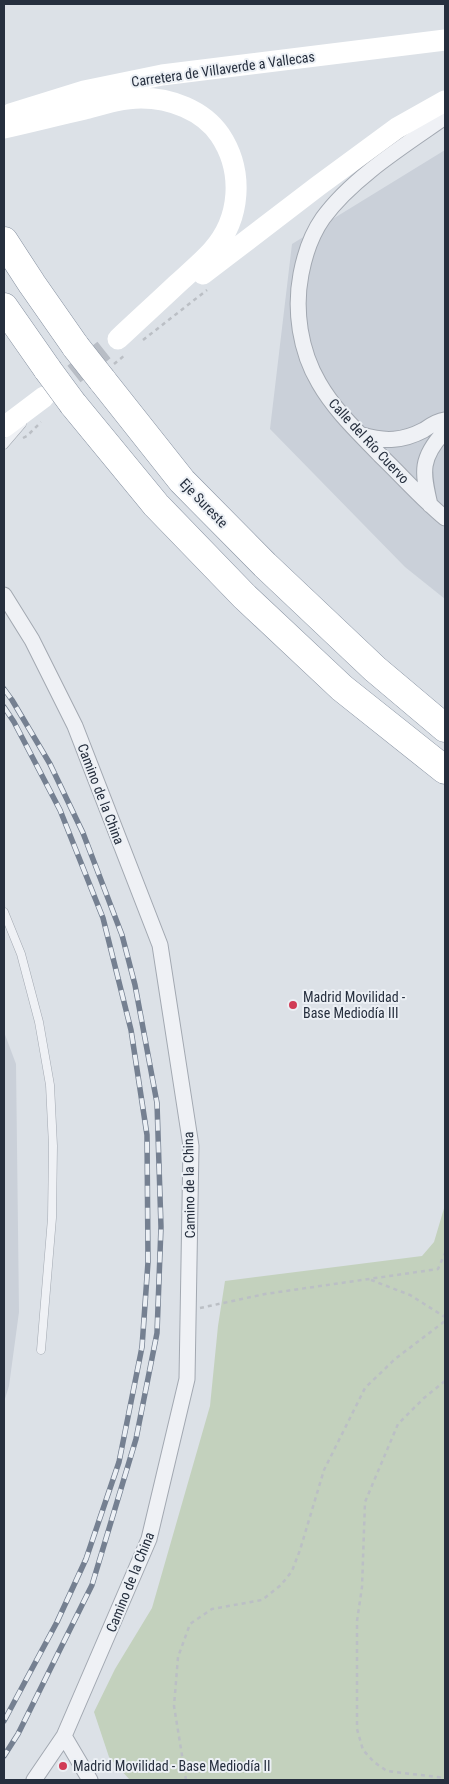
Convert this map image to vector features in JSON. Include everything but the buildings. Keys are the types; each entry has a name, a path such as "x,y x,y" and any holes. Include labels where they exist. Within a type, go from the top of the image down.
{"highway":[{"name":"Eje Sureste","path":"4,241 76,347 182,481 265,565 375,669 445,728"},
{"path":"4,307 73,404 156,505 244,596 342,688 445,770"}],"main road":[{"name":"Carretera de Villaverde a Vallecas","path":"4,116 84,91 162,76 445,40"},
{"path":"4,128 103,104 140,98 176,103 192,110 216,129 223,140 234,167 236,182 233,212 228,227 212,251 111,345 396,128 445,101"},
{"path":"4,427 44,398"}],"street":[{"name":"Calle del Río Cuervo","path":"445,117 393,154 347,191 323,217 312,235 304,259 299,284 298,308 300,327 308,358 318,382 328,398 361,435 445,518"},
{"path":"361,435 389,441 402,439 438,421 445,420"},
{"path":"430,505 424,472 426,460 429,451 445,431"},
{"name":"Camino de la China","path":"4,595 32,640 74,726 160,946 191,1146 187,1379 149,1539 64,1736 34,1780"},
{"path":"64,1736 90,1780"}],"lane":[{"path":"4,445 44,398"},
{"path":"4,912 21,954 39,1022 50,1085 53,1146 52,1218 41,1350"}],"path":[{"path":"188,1311 264,1294 438,1269 445,1253"},
{"path":"186,1780 174,1706 178,1657 190,1624 212,1609 262,1600 282,1585 292,1571 300,1550 324,1470 365,1388 395,1359 445,1319 410,1295 370,1279"},
{"path":"445,1382 424,1398 398,1424 365,1502 362,1587 357,1621 357,1729 363,1750 374,1762 387,1771 445,1778"}],"shaded area":[{"path":"445,150 445,599 405,567 270,429 292,244"},
{"path":"4,1032 16,1064 19,1312 9,1386 4,1402"}],"green space":[{"path":"445,1205 445,1780 130,1780 109,1757 94,1712 115,1669 152,1608 210,1406 218,1326 225,1281 422,1256 434,1242"}],"tunnel":[{"path":"49,394 104,350"}],"railway":[{"path":"4,689 50,764 83,833 122,935 135,985 157,1103 161,1227 157,1333 136,1439 92,1585 18,1734 4,1756"},
{"path":"4,707 14,722 60,810 103,918 131,1030 147,1135 148,1262 142,1347 119,1462 86,1559 57,1622 4,1721"}],"place":[{"name":"Madrid Movilidad - Base Mediodía III","path":"293,1005"},
{"name":"Madrid Movilidad - Base Mediodía II","path":"63,1766"}]}
